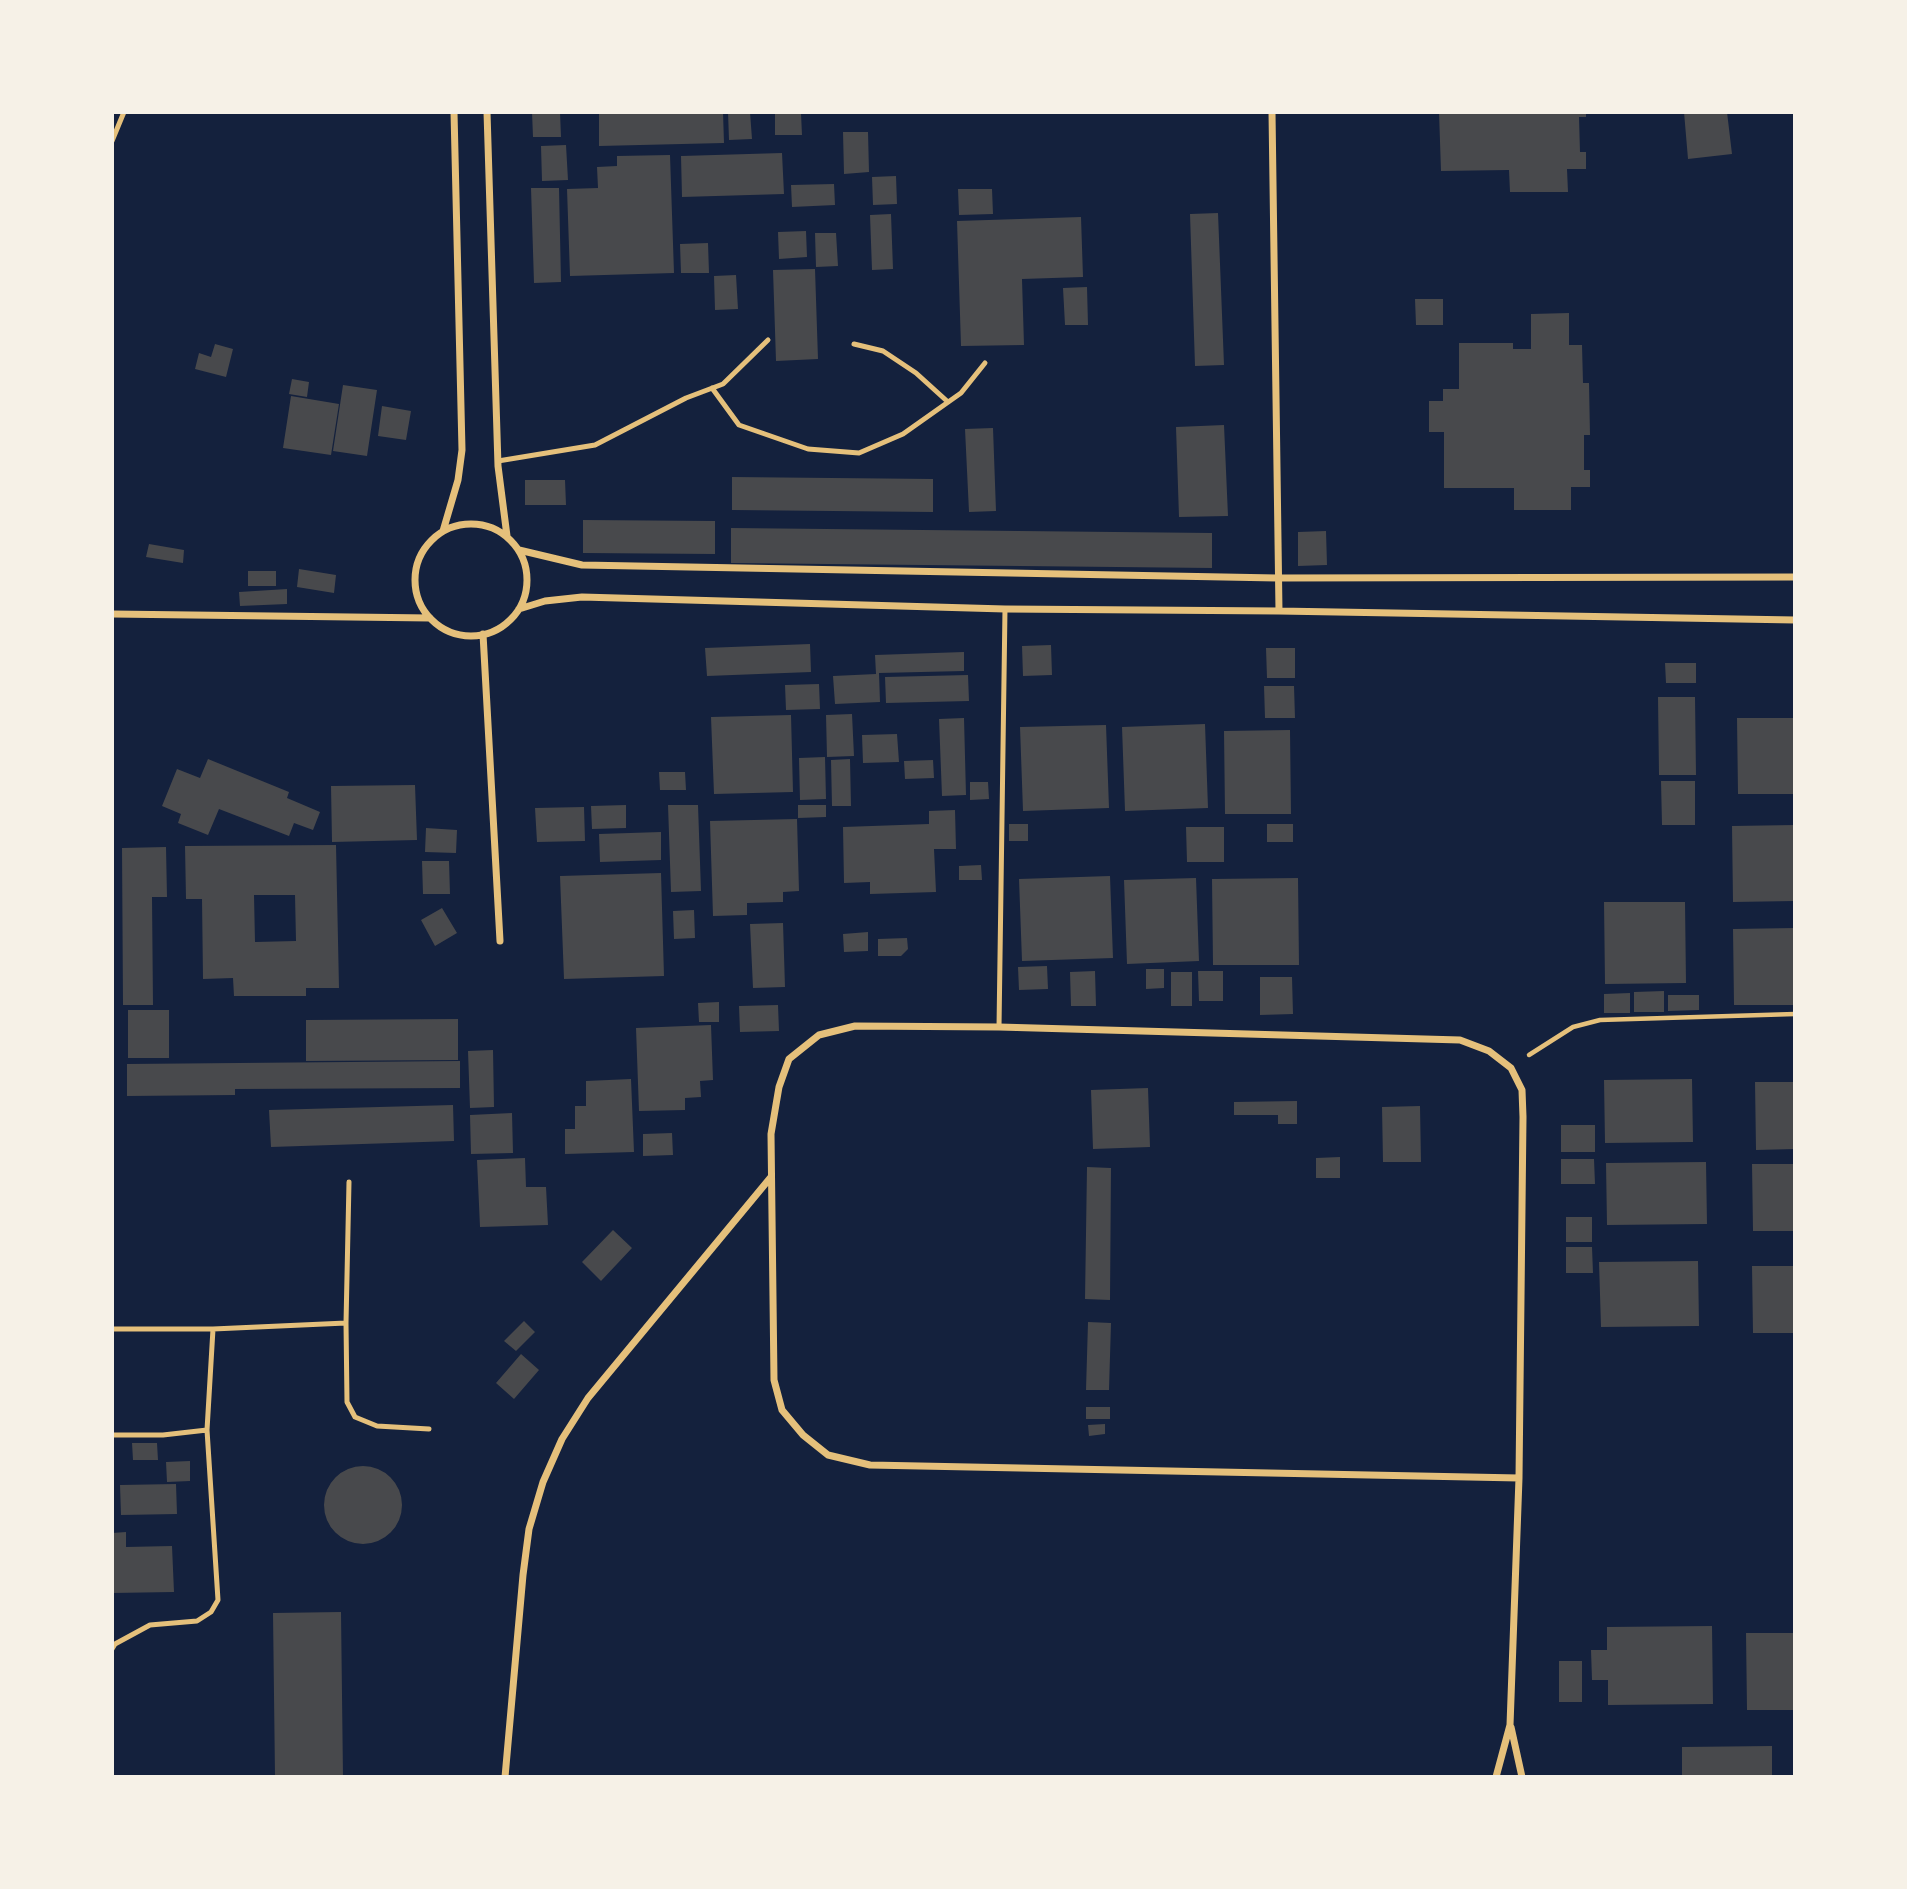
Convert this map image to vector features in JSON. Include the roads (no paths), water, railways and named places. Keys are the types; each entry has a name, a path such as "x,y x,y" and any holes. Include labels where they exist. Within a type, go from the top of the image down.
{"street":[{"path":"443,531 469,524 495,529 507,536 519,550 527,574 524,598 519,609 504,625 483,634 468,636 454,633 430,618 416,593 416,571 423,551 443,531 458,480 462,450 454,112"},
{"path":"487,112 498,461 507,536"},
{"path":"1272,112 1279,611"},
{"path":"519,550 582,565 1277,578 1795,577"},
{"path":"519,609 545,601 582,597 1005,610 1279,611 1795,620"},
{"path":"112,614 430,618"},
{"path":"483,634 500,941"},
{"path":"1496,1777 1510,1725 1519,1478 1523,1117 1522,1090 1511,1068 1489,1051 1460,1040 999,1027 855,1026 819,1035 789,1059 779,1087 771,1133 774,1380 782,1409 803,1435 828,1455 870,1465 1519,1478"},
{"path":"505,1777 523,1576 530,1529 543,1482 562,1439 587,1398 771,1177"},
{"path":"1510,1725 1522,1777"}],"lane":[{"path":"112,141 124,112"},
{"path":"498,461 595,444 686,398 723,384 768,340"},
{"path":"854,344 883,351 916,373 948,402"},
{"path":"712,388 739,425 808,449 859,453 903,434 961,393 985,363"},
{"path":"999,1027 1005,610"},
{"path":"349,1182 347,1402 355,1417 377,1426 429,1429"},
{"path":"112,1329 213,1329 346,1323"},
{"path":"112,1649 115,1644 150,1625 197,1621 211,1612 218,1600 207,1430 213,1329"},
{"path":"112,1435 163,1435 207,1430"}]}
